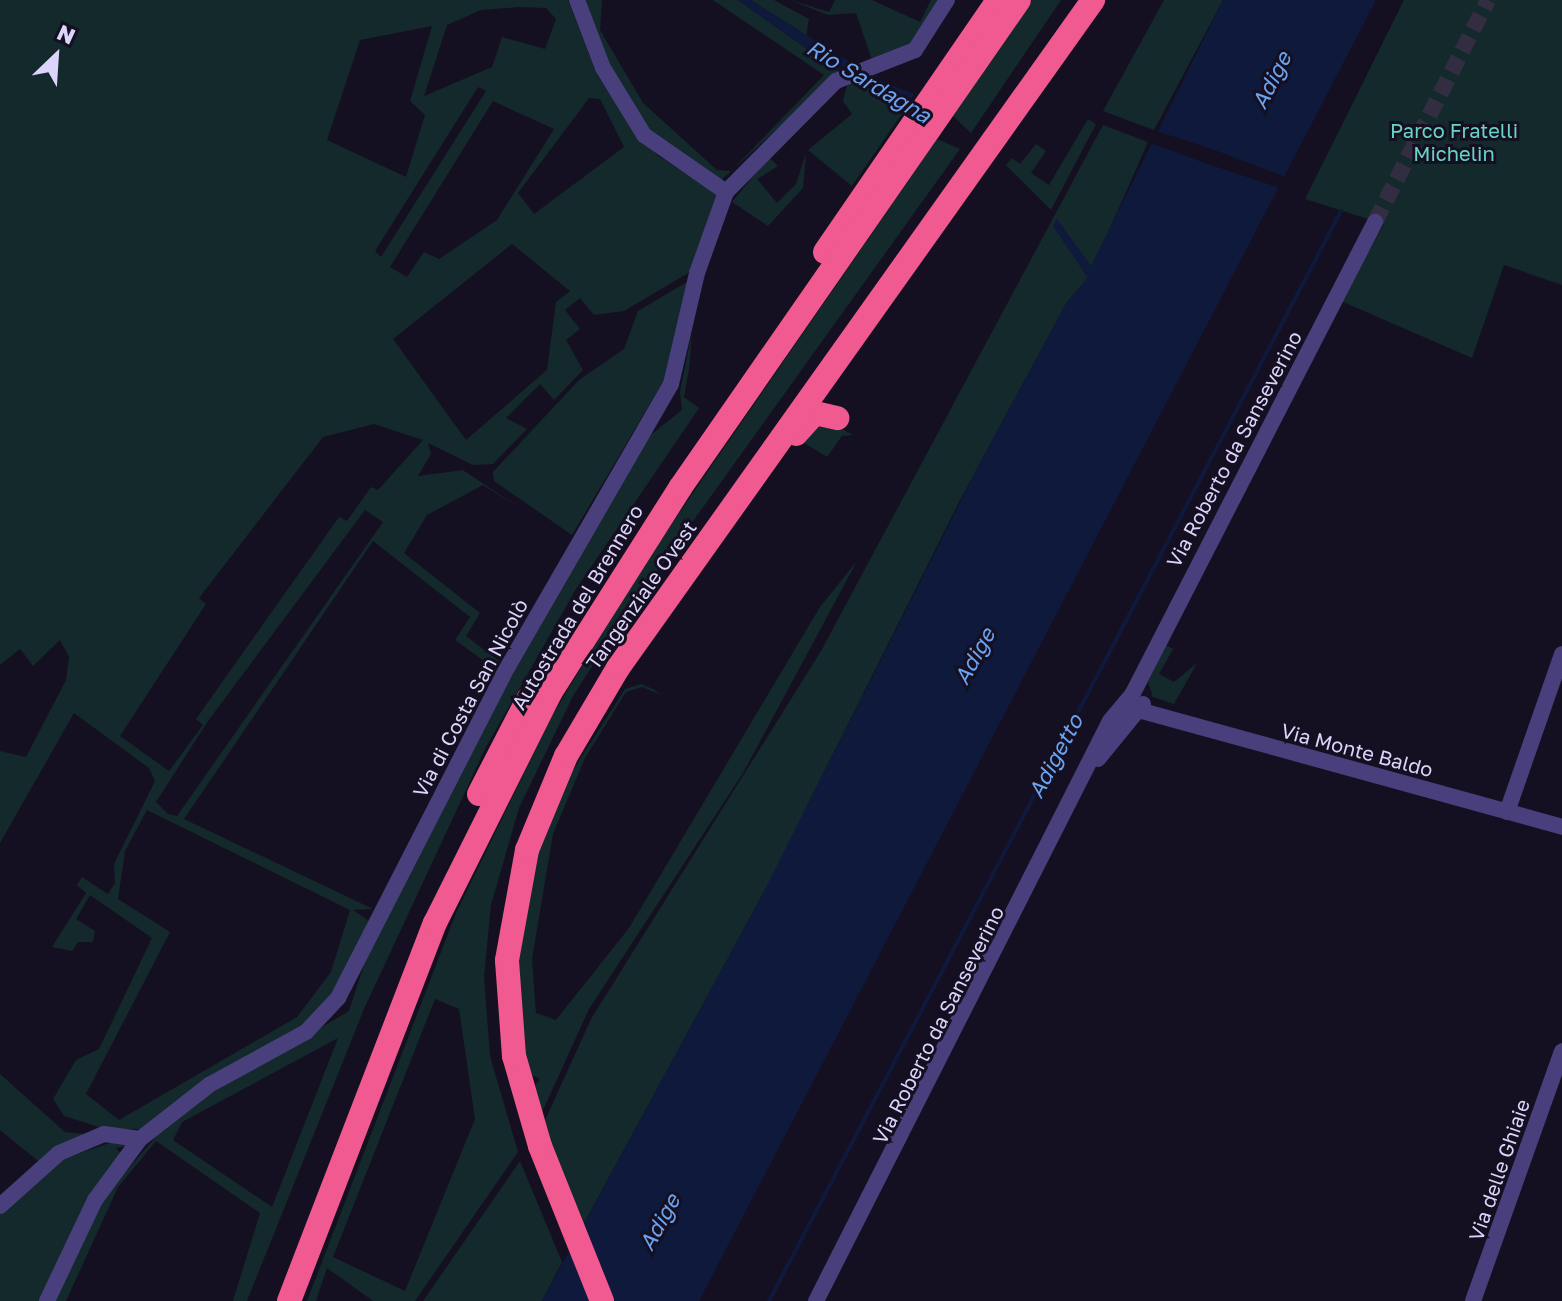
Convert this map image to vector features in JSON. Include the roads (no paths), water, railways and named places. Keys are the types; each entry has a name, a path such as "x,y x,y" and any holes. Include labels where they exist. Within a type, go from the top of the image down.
{"highway":[{"name":"Autostrada del Brennero","path":"289,1301 435,923 550,693 680,488 936,104 998,0"},
{"name":"Autostrada del Brennero","path":"936,104 1019,0"},
{"name":"Tangenziale Ovest","path":"602,1301 515,1095 508,1018 507,960 519,876 550,788 618,668 1076,0"},
{"name":"Tangenziale Ovest","path":"588,1301 515,1095 492,1001 493,942 503,882 539,778 648,597 976,149 1093,0"},
{"name":"Autostrada del Brennero","path":"272,1301 353,1078 499,753 625,541 920,128"},
{"path":"731,506 754,492 810,416 837,418"}],"street":[{"path":"577,0 603,68 644,135 726,192"},
{"name":"Via di Costa San Nicolò","path":"47,1301 95,1200 140,1139 209,1085 306,1032 338,998 510,662 671,384 697,273 726,192 856,74 915,50 947,0"},
{"name":"Via Roberto da Sanseverino","path":"816,1301 1375,222"},
{"path":"1507,812 1562,654"},
{"path":"1126,700 1140,714"},
{"name":"Via Roberto da Sanseverino","path":"1092,766 1140,714"},
{"name":"Via Monte Baldo","path":"1140,714 1562,827"},
{"name":"Via delle Ghiaie","path":"1473,1301 1562,1051"},
{"path":"0,1206 59,1153 104,1134 140,1139"}],"water":[{"path":"738,0 751,0 858,67 840,72"},
{"name":"Adige","path":"1223,0 1376,0 699,1301 542,1301 765,890 974,474 1067,302 1088,278 1053,226 1057,219 1091,266"},
{"name":"Rio Sardagna","path":"873,77 914,94 906,108 858,81"}],"waterway":[{"name":"Adigetto","path":"769,1301 1341,211"}],"tunnel":[{"path":"1375,222 1488,0"}],"park label":[{"name":"Parco Fratelli Michelin","path":"1454,142"}]}
